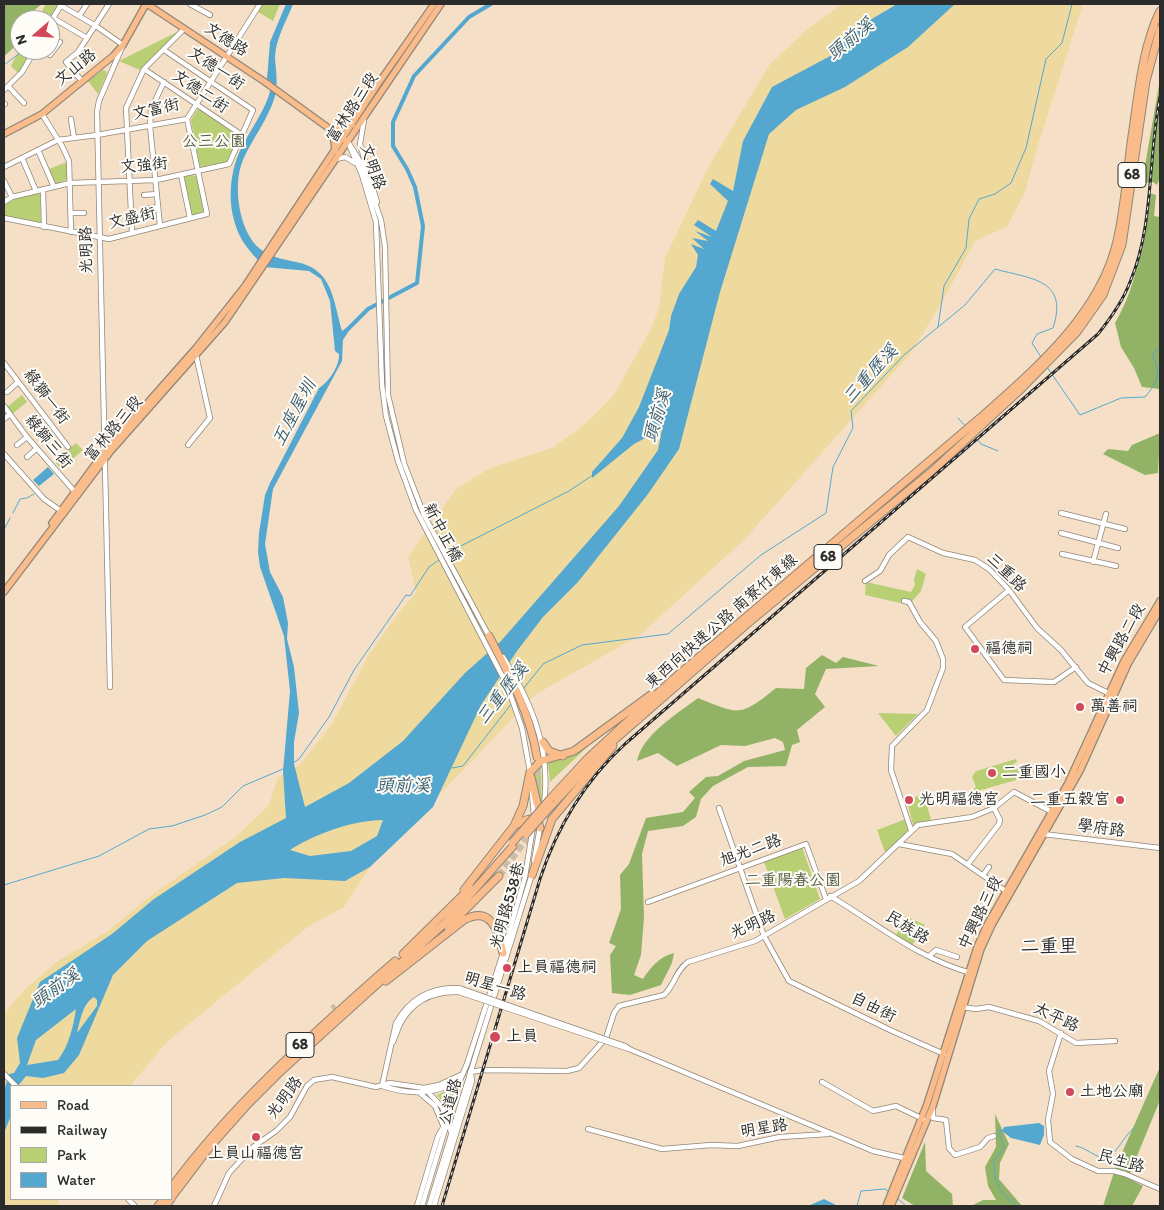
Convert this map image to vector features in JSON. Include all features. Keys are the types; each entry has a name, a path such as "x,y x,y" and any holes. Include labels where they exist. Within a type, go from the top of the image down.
{"highway":[{"name":"東西向快速公路 南寮竹東線","path":"1087,313 1117,242 1140,81 1155,22 1160,11"},
{"name":"東西向快速公路 南寮竹東線","path":"172,1197 209,1148 248,1104 279,1073 445,923 552,802 604,749 747,624 931,472 1016,390 1103,295 1122,245 1146,81 1160,29"},
{"name":"東西向快速公路 南寮竹東線","path":"552,802 588,758 671,681 1016,390"},
{"path":"489,636 522,702 540,759"},
{"path":"443,917 514,826 523,806 530,772 540,759 564,756 574,751 671,681"},
{"path":"532,874 552,819 592,769 637,721"},
{"path":"543,742 549,751 564,756"},
{"path":"530,772 537,803 543,814 552,813 561,807"},
{"path":"514,826 526,820 534,819 538,821 540,828"},
{"name":"東西向快速公路 南寮竹東線","path":"172,1187 210,1138 257,1086 443,917 513,845"},
{"path":"429,948 499,876"},
{"path":"359,1000 464,920 478,916 487,918 494,924 503,953"}],"main road":[{"name":"文德路","path":"147,4 265,82 330,129"},
{"name":"文山路","path":"4,134 42,114 123,45 147,4"},
{"name":"富林路三段","path":"314,186 336,159 352,125 434,4"},
{"name":"富林路三段","path":"4,586 105,460 196,355 248,286 335,151 365,116 441,4"},
{"path":"330,129 352,125"},
{"path":"330,129 346,140"},
{"path":"330,129 335,151"},
{"name":"富林路三段","path":"4,592 63,512 104,452 208,335 248,286"},
{"name":"中興路二段","path":"1111,694 1124,661 1160,601"},
{"name":"中興路二段","path":"1111,694 1160,610"},
{"name":"中興路三段","path":"909,1159 930,1105 988,923 1008,893 1054,813 1111,694"},
{"path":"886,1206 909,1159"},
{"path":"891,1206 909,1159"}],"street":[{"path":"79,16 87,4"},
{"path":"81,80 66,62 78,52 109,4"},
{"path":"190,4 210,16"},
{"path":"200,9 203,4"},
{"name":"文富街","path":"4,167 58,140 187,119 260,4"},
{"path":"61,5 123,45"},
{"path":"60,22 87,38"},
{"path":"132,232 126,108 144,69 184,29"},
{"name":"光明路","path":"110,687 97,135 99,101 123,45"},
{"name":"文德一街","path":"164,50 253,110"},
{"path":"4,90 22,72 29,60"},
{"name":"文德二街","path":"144,69 242,135"},
{"path":"160,226 150,126 151,109 164,82"},
{"path":"8,86 24,103"},
{"name":"文強街","path":"4,202 12,197 70,183 156,180 229,164 253,110"},
{"path":"42,114 69,161 71,232"},
{"path":"365,116 360,133 360,144 378,205"},
{"path":"71,119 74,138"},
{"path":"187,119 198,172"},
{"name":"文明路","path":"346,140 357,164 376,222 382,293"},
{"name":"文明路","path":"346,140 361,163 378,205 384,242 382,293"},
{"path":"38,150 54,187"},
{"path":"22,158 36,191"},
{"path":"336,159 348,158 357,164"},
{"name":"文盛街","path":"4,218 109,239 207,214 198,172"},
{"path":"181,175 190,218"},
{"path":"4,181 12,197"},
{"path":"43,189 44,227"},
{"path":"144,195 157,194"},
{"path":"145,209 158,207"},
{"path":"71,213 84,213"},
{"name":"新中正橋","path":"382,293 388,395 392,419 404,463 424,515 489,636 517,680 536,719 543,742"},
{"name":"新中正橋","path":"382,293 384,400 389,430 403,477 416,510 507,685 522,728 530,772"},
{"path":"188,445 210,418 196,355"},
{"name":"綠獅一街","path":"4,363 68,447"},
{"path":"4,376 10,371"},
{"path":"7,392 18,382"},
{"name":"綠獅三街","path":"4,406 36,449 76,492"},
{"path":"4,418 10,414"},
{"path":"17,445 27,437"},
{"path":"26,457 36,449"},
{"path":"4,454 44,499 63,512"},
{"path":"1061,513 1125,530"},
{"path":"1093,562 1106,514"},
{"path":"1061,532 1118,548"},
{"name":"三重路","path":"865,581 880,571 889,555 908,538 943,553 976,560 1009,590 1037,628 1061,650 1088,683 1111,694"},
{"path":"1062,554 1116,566"},
{"path":"1009,590 965,627 1004,680 1054,682 1076,667"},
{"path":"904,601 909,602 920,622 936,641 943,659 942,676 927,710 920,719 894,742 890,755 891,770 911,830 918,825 972,817 994,808 1014,792 1054,813"},
{"name":"光明路538巷","path":"471,1072 532,874 545,798 540,759 543,742"},
{"name":"光明路538巷","path":"461,1077 503,953 525,877 534,819 530,772"},
{"path":"719,808 764,936"},
{"path":"968,864 999,824 1000,820 994,808"},
{"name":"光明路","path":"382,1086 415,1093 430,1093 471,1072 482,1070 567,1072 576,1070 606,1038 614,1012 619,1006 664,995 669,990 681,967 688,962 764,936 859,881 900,844 911,830"},
{"name":"學府路","path":"1042,833 1160,848"},
{"name":"旭光二路","path":"648,902 806,844 828,898"},
{"path":"900,844 940,850 968,864 1008,893"},
{"path":"983,875 989,867"},
{"name":"民族路","path":"828,898 929,956 951,967 971,972"},
{"name":"自由街","path":"764,936 789,982 890,1030 946,1054"},
{"path":"929,956 936,950 957,957"},
{"name":"明星一路","path":"382,1086 398,1023 406,1007 420,996 440,988 459,988 585,1030 830,1134"},
{"name":"太平路","path":"961,1006 994,1008 1039,1021 1076,1043 1115,1041"},
{"name":"民生路","path":"1061,1033 1049,1071 1052,1094 1048,1120 1050,1142 1072,1159 1098,1171 1114,1171 1125,1174 1160,1189"},
{"name":"公道路","path":"429,1206 471,1072"},
{"name":"公道路","path":"434,1206 472,1082 471,1072"},
{"path":"4,1074 15,1085"},
{"name":"光明路","path":"214,1206 229,1173 253,1147 276,1132 290,1117 305,1089 314,1080 332,1077 376,1087 390,1083 418,1088 440,1085 461,1077"},
{"name":"公道路","path":"416,1206 443,1137 461,1077"},
{"path":"822,1082 873,1111 896,1106 924,1120"},
{"name":"公道路","path":"418,1088 430,1093 440,1103 448,1120 453,1140"},
{"name":"公道路","path":"415,1093 426,1096 433,1103 443,1124 443,1137"},
{"path":"930,1105 933,1118 946,1120 949,1148 954,1155 980,1147 988,1138 994,1136"},
{"name":"公道路","path":"422,1206 443,1124 448,1120"},
{"name":"明星路","path":"588,1129 662,1149 712,1145 738,1146 780,1137 830,1134 872,1151 909,1159"}],"green space":[{"path":"4,4 42,4 34,10 10,10 10,51 4,56"},
{"path":"46,4 61,4 57,10 43,10"},
{"path":"263,4 280,4 273,21 258,12"},
{"path":"179,31 140,70 119,61"},
{"path":"14,60 28,60 19,74 11,66"},
{"path":"103,70 107,74 98,94 88,81"},
{"path":"1160,79 1160,178 1157,185 1153,182 1142,183"},
{"name":"公三公園","path":"200,109 238,136 227,162 200,167 191,120 197,110"},
{"path":"67,162 68,179 56,184 49,169"},
{"path":"193,175 197,177 204,211 193,216 190,214 183,180 185,176"},
{"path":"40,193 41,224 4,217 4,205 15,199"},
{"path":"1149,193 1156,195 1154,216 1160,217 1160,389 1142,387 1134,368 1121,347 1115,323 1135,276 1145,226"},
{"path":"22,395 27,402 12,414 7,407"},
{"path":"1160,433 1158,473 1145,475 1103,454 1108,449 1128,451 1132,445"},
{"path":"76,443 83,450 61,469 54,461"},
{"path":"917,569 926,574 921,591 909,605 865,595 866,582 911,592 915,585 914,580"},
{"path":"822,655 836,663 843,657 879,666 826,669 815,694 825,707 797,730 800,742 792,745 786,766 748,767 713,786 701,799 696,817 683,826 648,831 642,854 644,917 641,955 634,975 643,979 656,963 674,953 672,963 661,985 630,995 612,993 610,955 616,946 609,943 621,909 620,875 629,864 646,818 683,812 695,798 689,792 706,777 718,776 744,761 785,750 783,742 775,738 745,746 721,745 677,766 658,753 637,761 640,751 662,725 698,698 723,708 739,710 755,704 776,688 804,689 806,668"},
{"path":"878,713 918,714 896,736"},
{"path":"600,735 550,782 548,763 564,757"},
{"path":"1016,759 1017,762 1013,764 1019,772 1016,780 974,792 976,787 972,777 976,771"},
{"path":"541,765 542,811 533,773"},
{"path":"924,794 931,820 913,825 908,805 914,803 912,798"},
{"path":"906,819 909,829 886,855 877,830"},
{"name":"二重陽春公園","path":"802,847 820,899 785,919 764,862"},
{"path":"906,916 925,925 911,947 895,937"},
{"path":"1160,1067 1160,1100 1128,1178 1143,1186 1132,1206 1103,1206 1116,1166"},
{"path":"451,1088 453,1090 447,1108 437,1095"},
{"path":"995,1114 1009,1144 1000,1163 999,1179 1022,1206 971,1206 983,1200 996,1200 988,1186 985,1167 996,1147"},
{"path":"925,1142 926,1171 952,1194 953,1206 915,1206 902,1198"}],"sand":[{"path":"842,4 1083,4 1025,192 1007,227 975,241 941,304 910,354 745,539 640,635 535,695 370,867 344,907 309,926 168,1041 131,1085 10,1085 10,1200 58,1200 59,1206 4,1206 4,1014 24,990 58,961 108,931 153,894 237,836 269,805 278,777 300,765 333,722 367,658 397,615 416,592 408,557 456,489 490,468 554,447 587,422 613,396 651,329 659,308 665,258 709,166 770,64 809,28"}],"water":[{"name":"頭前溪","path":"286,4 293,4 279,37 276,51 277,81 275,96 269,112 243,160 238,182 238,195 242,220 253,241 268,254 308,266 318,271 329,287 333,297 342,331 350,325 350,329 343,340 342,361 273,489 265,544 270,572 283,597 288,623 287,639 294,667 299,713 294,742 294,764 305,807 349,783 403,741 465,673 501,641 619,506 658,450 662,429 634,444 592,478 592,472 622,438 639,407 669,330 671,316 679,294 696,267 698,255 691,244 704,249 692,238 708,241 695,231 712,237 694,225 698,220 716,231 728,201 710,184 713,179 733,191 743,141 772,87 834,54 855,29 897,4 955,4 908,47 845,87 796,110 769,134 720,292 679,449 648,494 578,582 543,617 517,651 481,705 433,807 370,867 345,881 284,878 237,883 147,941 113,975 79,1055 64,1073 43,1078 26,1076 19,1085 10,1085 10,1118 4,1133 4,1091 9,1074 14,1073 20,1063 17,1038 40,982 112,934 154,899 240,842 286,818 283,771 290,691 284,636 260,567 258,552 259,533 265,495 270,483 319,388 336,368 339,354 335,351 330,301 321,279 309,271 264,267 242,240 233,216 231,190 235,164 239,152 265,105 272,82 267,79 270,42","holes":["383,820 377,836 351,851 310,856 290,850 311,839 347,825","94,997 97,1000 97,1006 77,1033 82,1013 87,1003","76,1009 70,1036 58,1060 27,1065 36,1040"]},
{"path":"48,467 54,474 39,486 33,480"},
{"path":"1039,1123 1044,1126 1044,1135 1040,1145 1011,1138 1002,1131 1004,1127"},
{"path":"824,1199 838,1206 808,1206"}],"waterway":[{"path":"347,330 368,309 417,283 423,226 415,187 393,146 393,122 414,76 469,17 491,4"},
{"path":"938,327 944,286 966,248 969,219 979,199 995,194 1011,183 1026,148 1046,59 1062,43 1072,4"},
{"path":"4,65 11,60"},
{"name":"三重歷溪","path":"524,688 543,664 582,645 668,634 761,555 826,513 833,467 853,428 851,411 904,355 965,305 995,269 1033,279 1051,290 1056,300 1057,312 1053,328 1037,334 1032,343 1041,357"},
{"name":"三重歷溪","path":"1047,367 1080,415 1121,398 1145,397 1157,377 1157,367 1152,354 1160,348"},
{"path":"958,418 966,427"},
{"path":"974,435 981,444 998,451"},
{"path":"447,553 569,491 593,475"},
{"path":"13,513 20,499 34,494"},
{"path":"4,530 10,518"},
{"path":"293,763 299,759 329,717 354,670 406,595 410,596 429,567 440,559"},
{"name":"三重歷溪","path":"452,768 463,766 512,703"},
{"path":"4,885 99,856 149,829 172,826 205,815 222,807 243,786 283,769"},
{"path":"1076,1146 1097,1156 1108,1157 1134,1128"},
{"path":"1002,1131 998,1130 1004,1147 994,1161 995,1176 1002,1192 1017,1206"},
{"path":"857,1206 861,1191 885,1189 890,1192"},
{"path":"898,1199 906,1206"}],"tunnel":[{"path":"535,817 537,763"},
{"path":"499,876 534,828"},
{"path":"332,1005 339,1014"}],"railway":[{"path":"442,1206 540,879 555,841 574,806 597,774 625,744 1098,334 1124,296 1138,260 1147,214 1160,97"}],"place":[{"name":"福德祠","path":"975,649"},
{"name":"萬善祠","path":"1080,707"},
{"name":"二重國小","path":"992,773"},
{"name":"光明福德宮","path":"909,800"},
{"name":"二重五穀宮","path":"1120,800"},
{"name":"上員福德祠","path":"507,968"},
{"name":"上員","path":"495,1037"},
{"name":"土地公廟","path":"1070,1092"},
{"name":"上員山福德宮","path":"256,1137"}],"district":[{"name":"二重里","path":"1049,947"}],"water label":[{"name":"五座屋圳","path":"295,413"}]}
